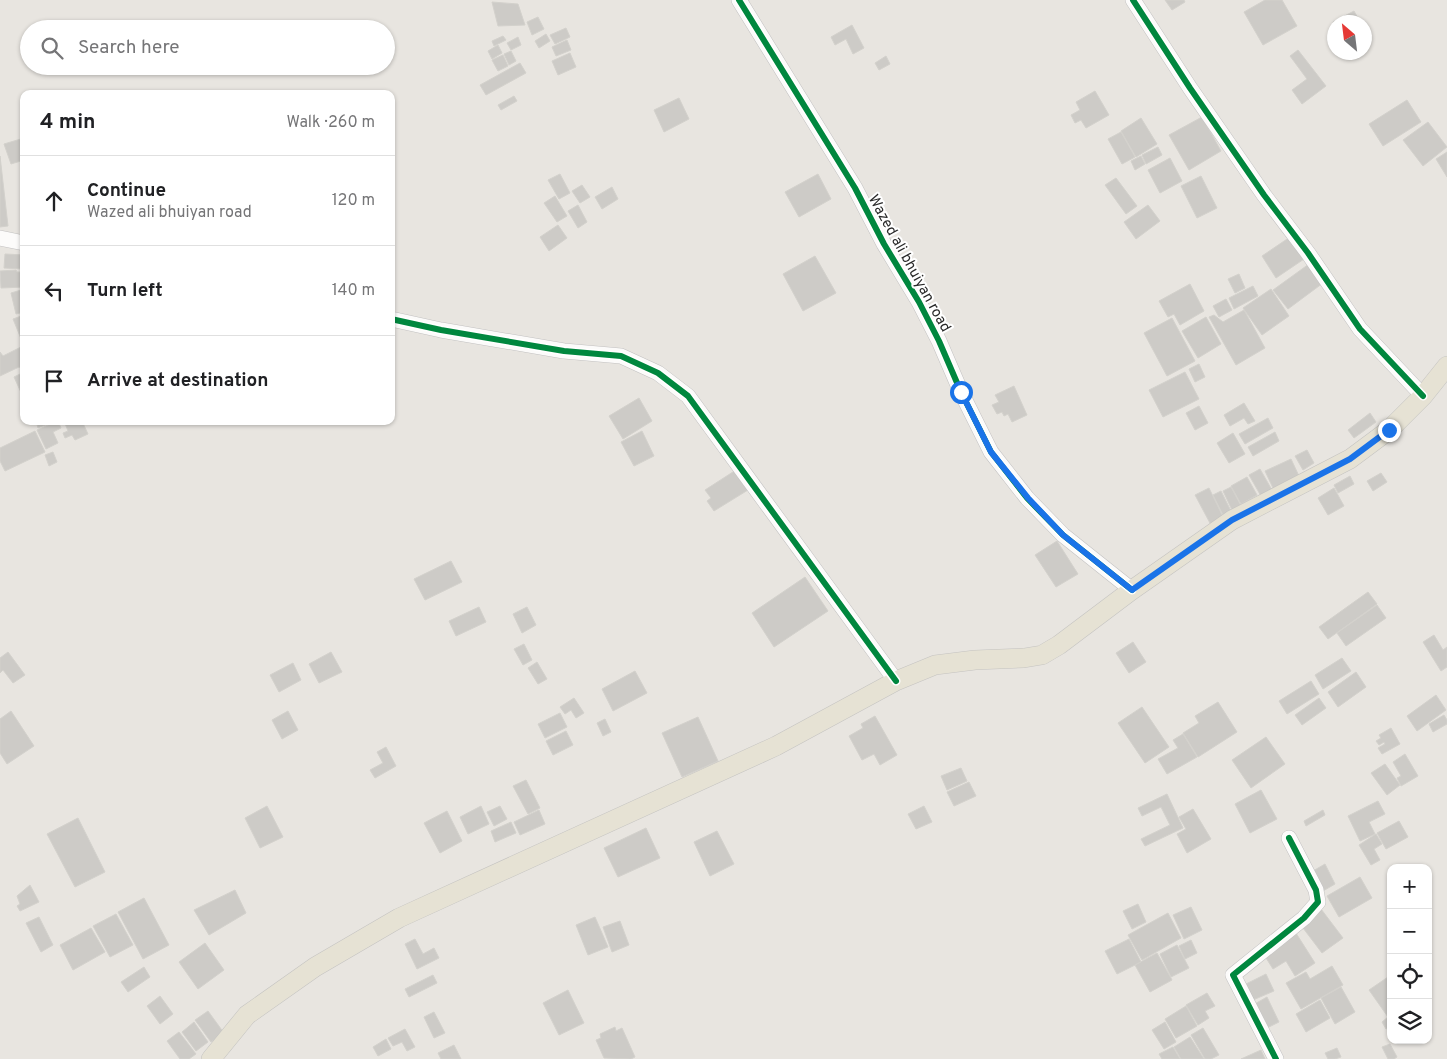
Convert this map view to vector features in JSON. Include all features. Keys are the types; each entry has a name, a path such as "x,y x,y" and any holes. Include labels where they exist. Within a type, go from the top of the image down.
{"main road":[{"path":"211,1059 247,1015 315,967 399,918 776,746 896,681 935,665 975,660 1024,658 1042,655 1060,645 1132,590 1232,520 1350,459 1389,430 1423,396 1447,366"}],"street":[{"name":"Wazed ali bhuiyan road","path":"739,0 850,180 884,244 919,302 991,452 1028,498 1063,535 1132,590"},
{"path":"1133,0 1190,88 1264,196 1308,253 1360,329 1423,396"},
{"path":"0,238 20,242"},
{"path":"395,320 441,330 564,351 621,356 658,373 688,396 896,681"},
{"path":"1276,1059 1233,975 1304,918 1318,902 1316,890 1289,838"}],"building":[{"path":"1165,0 1184,0 1185,2 1172,10"},
{"path":"1265,0 1282,0 1297,26 1263,45 1244,12"},
{"path":"492,2 518,4 525,25 498,26"},
{"path":"1354,11 1356,15 1346,15"},
{"path":"538,17 544,29 532,35 527,22"},
{"path":"852,25 864,48 853,54 846,39 835,45 831,37"},
{"path":"566,28 570,37 555,44 550,35"},
{"path":"546,34 550,41 539,48 535,41"},
{"path":"503,36 506,40 494,46 492,41"},
{"path":"518,37 521,45 511,50 507,43"},
{"path":"567,40 571,50 556,56 552,47"},
{"path":"498,45 502,53 492,59 488,51"},
{"path":"1298,50 1326,86 1302,104 1292,90 1307,79 1290,56"},
{"path":"511,51 516,61 509,65 504,54"},
{"path":"570,53 576,67 558,75 552,61"},
{"path":"503,55 508,66 498,71 492,60"},
{"path":"886,56 890,64 879,70 875,63"},
{"path":"520,63 526,73 486,95 480,85"},
{"path":"1095,91 1109,115 1086,128 1081,120 1075,123 1071,115 1080,110 1076,102"},
{"path":"514,96 517,101 501,110 498,105"},
{"path":"679,98 689,119 664,132 654,110"},
{"path":"1407,100 1421,122 1383,146 1369,124"},
{"path":"1202,117 1221,151 1189,170 1169,135"},
{"path":"1141,118 1157,144 1136,157 1121,131"},
{"path":"1428,122 1447,147 1423,166 1403,140"},
{"path":"1121,132 1135,157 1122,164 1108,139"},
{"path":"20,139 20,161 11,164 4,144"},
{"path":"1158,147 1162,155 1146,164 1142,155"},
{"path":"1447,152 1447,177 1436,159"},
{"path":"0,156 8,226 0,227"},
{"path":"1141,156 1145,164 1135,170 1131,161"},
{"path":"1170,158 1182,181 1160,193 1148,170"},
{"path":"560,174 570,193 559,199 548,180"},
{"path":"818,174 831,199 799,217 785,192"},
{"path":"1201,176 1217,208 1197,218 1181,186"},
{"path":"1116,178 1137,206 1126,214 1105,185"},
{"path":"582,185 590,197 580,203 572,191"},
{"path":"612,187 618,199 602,209 595,197"},
{"path":"555,196 567,216 557,222 544,203"},
{"path":"578,205 587,222 578,228 568,211"},
{"path":"1148,205 1160,221 1136,239 1124,222"},
{"path":"558,225 567,238 549,251 540,237"},
{"path":"1293,235 1307,257 1276,278 1262,256"},
{"path":"5,254 20,255 20,269 4,268"},
{"path":"815,256 836,293 803,311 783,274"},
{"path":"1309,264 1323,283 1288,309 1273,290"},
{"path":"16,270 20,272 20,287 1,288 0,271"},
{"path":"1239,274 1245,288 1235,293 1228,279"},
{"path":"1190,284 1204,311 1180,325 1174,314 1168,317 1159,301"},
{"path":"1253,286 1258,296 1234,309 1229,298"},
{"path":"1271,289 1289,316 1262,335 1243,308"},
{"path":"20,290 20,313 16,314 11,293"},
{"path":"1226,299 1232,310 1219,317 1213,306"},
{"path":"1244,310 1265,348 1236,365 1209,317 1214,315 1223,322"},
{"path":"20,316 20,336 13,319"},
{"path":"1206,317 1221,344 1198,358 1182,331"},
{"path":"1172,318 1195,361 1167,376 1144,333"},
{"path":"20,348 20,367 0,376 0,352 3,356"},
{"path":"1199,364 1205,377 1195,382 1189,369"},
{"path":"1185,372 1199,399 1163,417 1149,390"},
{"path":"20,374 20,390 14,377"},
{"path":"1014,386 1027,415 1012,422 1008,414 1004,416 1002,412 997,414 992,405 999,402 995,395"},
{"path":"639,398 652,421 623,439 609,416"},
{"path":"1244,403 1255,421 1248,424 1244,418 1230,426 1224,415"},
{"path":"1199,406 1208,423 1195,430 1186,413"},
{"path":"1370,413 1376,422 1354,438 1348,430"},
{"path":"1268,418 1273,428 1245,444 1239,434"},
{"path":"48,425 60,425 61,428 53,432 58,443 46,449 37,430"},
{"path":"66,425 84,425 88,434 75,440 72,435 65,438 63,433 68,431"},
{"path":"35,431 45,452 5,471 0,461 0,448"},
{"path":"642,431 654,456 634,466 621,442"},
{"path":"1275,432 1279,441 1253,456 1248,447"},
{"path":"1233,433 1245,454 1229,463 1217,443"},
{"path":"1307,450 1314,463 1303,470 1295,456"},
{"path":"53,452 57,462 49,466 45,455"},
{"path":"1291,459 1299,476 1273,488 1265,471"},
{"path":"1260,469 1272,490 1261,496 1249,475"},
{"path":"736,470 748,490 714,511 707,501 711,498 705,490"},
{"path":"1381,473 1387,482 1373,491 1367,481"},
{"path":"1350,476 1354,484 1338,493 1334,485"},
{"path":"1247,477 1257,495 1241,504 1231,486"},
{"path":"1231,487 1241,506 1232,510 1223,491"},
{"path":"1209,488 1224,519 1211,525 1195,495"},
{"path":"1334,488 1344,506 1328,515 1318,498"},
{"path":"1221,491 1232,513 1224,517 1213,495"},
{"path":"1057,541 1078,574 1056,587 1035,555"},
{"path":"451,561 462,582 425,600 414,579"},
{"path":"805,577 828,611 774,647 752,613"},
{"path":"1368,592 1377,604 1328,639 1319,627"},
{"path":"1377,605 1386,618 1346,646 1337,633"},
{"path":"479,607 486,622 456,636 449,621"},
{"path":"527,607 536,625 522,633 513,614"},
{"path":"1434,635 1443,650 1447,647 1447,667 1441,671 1423,642"},
{"path":"1133,642 1146,662 1129,673 1116,653"},
{"path":"524,644 532,660 523,665 514,649"},
{"path":"8,652 25,675 13,683 3,670 0,673 0,658"},
{"path":"331,652 342,672 319,683 309,664"},
{"path":"1342,658 1351,671 1323,689 1315,675"},
{"path":"537,662 547,679 538,684 528,668"},
{"path":"293,663 301,680 279,692 270,675"},
{"path":"635,671 647,693 613,711 602,689"},
{"path":"1356,672 1366,687 1338,707 1328,692"},
{"path":"1311,681 1319,694 1287,714 1279,701"},
{"path":"1436,695 1446,710 1417,731 1407,716"},
{"path":"574,698 584,713 576,718 571,710 565,714 560,707"},
{"path":"1319,698 1326,708 1302,725 1295,715"},
{"path":"1218,702 1237,732 1198,757 1183,733 1199,723 1195,716"},
{"path":"1142,707 1169,747 1145,763 1118,723"},
{"path":"11,711 34,746 7,764 0,753 0,719"},
{"path":"288,711 298,730 282,739 272,720"},
{"path":"560,713 567,727 545,738 538,724"},
{"path":"1444,715 1447,724 1433,732 1429,724"},
{"path":"875,716 897,755 880,765 874,754 862,760 849,736 863,728 861,724"},
{"path":"698,717 718,761 682,777 662,733"},
{"path":"605,719 611,732 603,736 597,723"},
{"path":"1391,728 1400,744 1382,754 1378,748 1385,744 1384,742 1379,745 1376,741 1381,738 1379,735"},
{"path":"566,731 573,745 553,755 546,741"},
{"path":"1183,734 1197,757 1167,774 1158,759 1178,748 1173,740"},
{"path":"1266,737 1285,764 1251,788 1232,760"},
{"path":"386,747 396,766 375,778 370,770 383,763 377,752"},
{"path":"1405,754 1418,776 1401,786 1397,778 1401,776 1393,762"},
{"path":"1385,764 1400,785 1387,795 1371,773"},
{"path":"961,768 967,781 947,790 941,776"},
{"path":"526,780 540,808 528,814 513,786"},
{"path":"969,782 976,796 954,806 947,792"},
{"path":"1261,790 1277,819 1250,833 1235,804"},
{"path":"1167,794 1183,828 1145,846 1141,839 1170,825 1161,807 1142,816 1138,808"},
{"path":"1378,801 1385,814 1369,822 1375,834 1360,841 1348,816"},
{"path":"267,806 283,837 260,848 245,818"},
{"path":"481,806 489,824 468,834 460,817"},
{"path":"500,806 507,819 494,826 487,812"},
{"path":"924,806 932,822 916,829 908,814"},
{"path":"1193,809 1211,839 1187,853 1177,834 1186,829 1179,817"},
{"path":"539,810 545,824 520,835 514,822"},
{"path":"1323,810 1325,815 1306,826 1304,821"},
{"path":"447,811 462,841 440,853 424,823"},
{"path":"78,818 105,872 75,887 47,834"},
{"path":"1399,821 1408,837 1386,849 1377,833"},
{"path":"511,822 516,833 495,842 491,831"},
{"path":"646,828 660,858 618,877 604,848"},
{"path":"717,831 734,864 710,876 694,842"},
{"path":"1376,834 1382,844 1374,849 1380,860 1371,865 1359,845"},
{"path":"1325,864 1335,884 1323,891 1313,871"},
{"path":"1360,877 1372,898 1339,917 1327,896"},
{"path":"30,885 39,902 20,911 17,906 20,904 17,896"},
{"path":"235,890 246,913 209,935 194,910"},
{"path":"144,898 169,945 143,959 118,912"},
{"path":"1138,904 1146,922 1132,929 1123,911"},
{"path":"1191,907 1202,930 1184,939 1173,915"},
{"path":"1321,909 1343,938 1322,953 1300,924"},
{"path":"1168,913 1181,938 1142,960 1128,935"},
{"path":"116,914 133,945 110,957 93,926"},
{"path":"39,917 53,945 41,952 26,923"},
{"path":"595,917 608,947 588,955 576,925"},
{"path":"620,921 629,945 612,952 603,927"},
{"path":"91,928 105,952 73,970 60,945"},
{"path":"1294,930 1315,963 1295,976 1286,961 1273,969 1261,950"},
{"path":"415,939 423,954 434,948 439,958 417,969 405,944"},
{"path":"1129,939 1141,962 1117,974 1105,951"},
{"path":"1191,940 1197,953 1185,959 1179,946"},
{"path":"205,943 224,970 198,989 179,962"},
{"path":"1177,945 1189,968 1171,977 1160,954"},
{"path":"1157,953 1172,980 1150,992 1135,965"},
{"path":"1332,966 1343,985 1301,1009 1286,983 1306,972 1310,979"},
{"path":"144,967 150,977 128,992 121,982"},
{"path":"1266,974 1274,991 1253,1000 1246,984"},
{"path":"433,975 437,983 409,997 405,989"},
{"path":"1387,978 1387,1016 1369,990"},
{"path":"1341,987 1355,1012 1335,1024 1321,998"},
{"path":"568,990 584,1023 559,1035 543,1003"},
{"path":"1207,993 1215,1006 1205,1011 1209,1018 1198,1025 1186,1005"},
{"path":"160,996 173,1014 160,1024 147,1006"},
{"path":"1267,997 1279,1022 1265,1029 1253,1005"},
{"path":"1320,1000 1330,1018 1306,1032 1296,1014"},
{"path":"1186,1006 1197,1026 1176,1038 1165,1019"},
{"path":"208,1011 224,1033 211,1042 195,1020"},
{"path":"434,1012 445,1033 434,1038 424,1017"},
{"path":"1387,1018 1387,1028 1386,1029 1382,1022"},
{"path":"194,1022 208,1042 196,1051 182,1032"},
{"path":"1165,1022 1176,1042 1164,1049 1152,1030"},
{"path":"615,1027 616,1031 622,1028 635,1057 631,1059 604,1058 596,1040 601,1038 600,1034"},
{"path":"1203,1028 1219,1055 1211,1059 1205,1059 1191,1035"},
{"path":"405,1029 415,1047 407,1051 402,1042 393,1046 388,1038"},
{"path":"179,1032 196,1054 189,1059 180,1059 167,1041"},
{"path":"1190,1037 1204,1059 1181,1059 1174,1047"},
{"path":"386,1039 391,1049 378,1056 373,1047"},
{"path":"1390,1044 1397,1057 1388,1059 1382,1047"},
{"path":"454,1045 461,1059 441,1059 438,1053"},
{"path":"1173,1047 1180,1059 1162,1059 1159,1054"},
{"path":"1337,1048 1341,1057 1328,1059 1325,1053"},
{"path":"1261,1050 1265,1059 1241,1059"}],"cycle path":[{"path":"739,0 855,188 884,244 919,302 991,452 1027,498 1063,535 1132,590"},
{"path":"1133,0 1190,88 1360,329 1423,396"},
{"path":"395,320 441,330 564,351 621,356 658,373 688,396 896,681"},
{"path":"1276,1059 1233,975 1304,918 1318,902 1316,890 1289,838"}],"route":[{"path":"961,392 991,452 1028,498 1063,535 1132,590 1232,520 1350,459 1389,430"}]}
